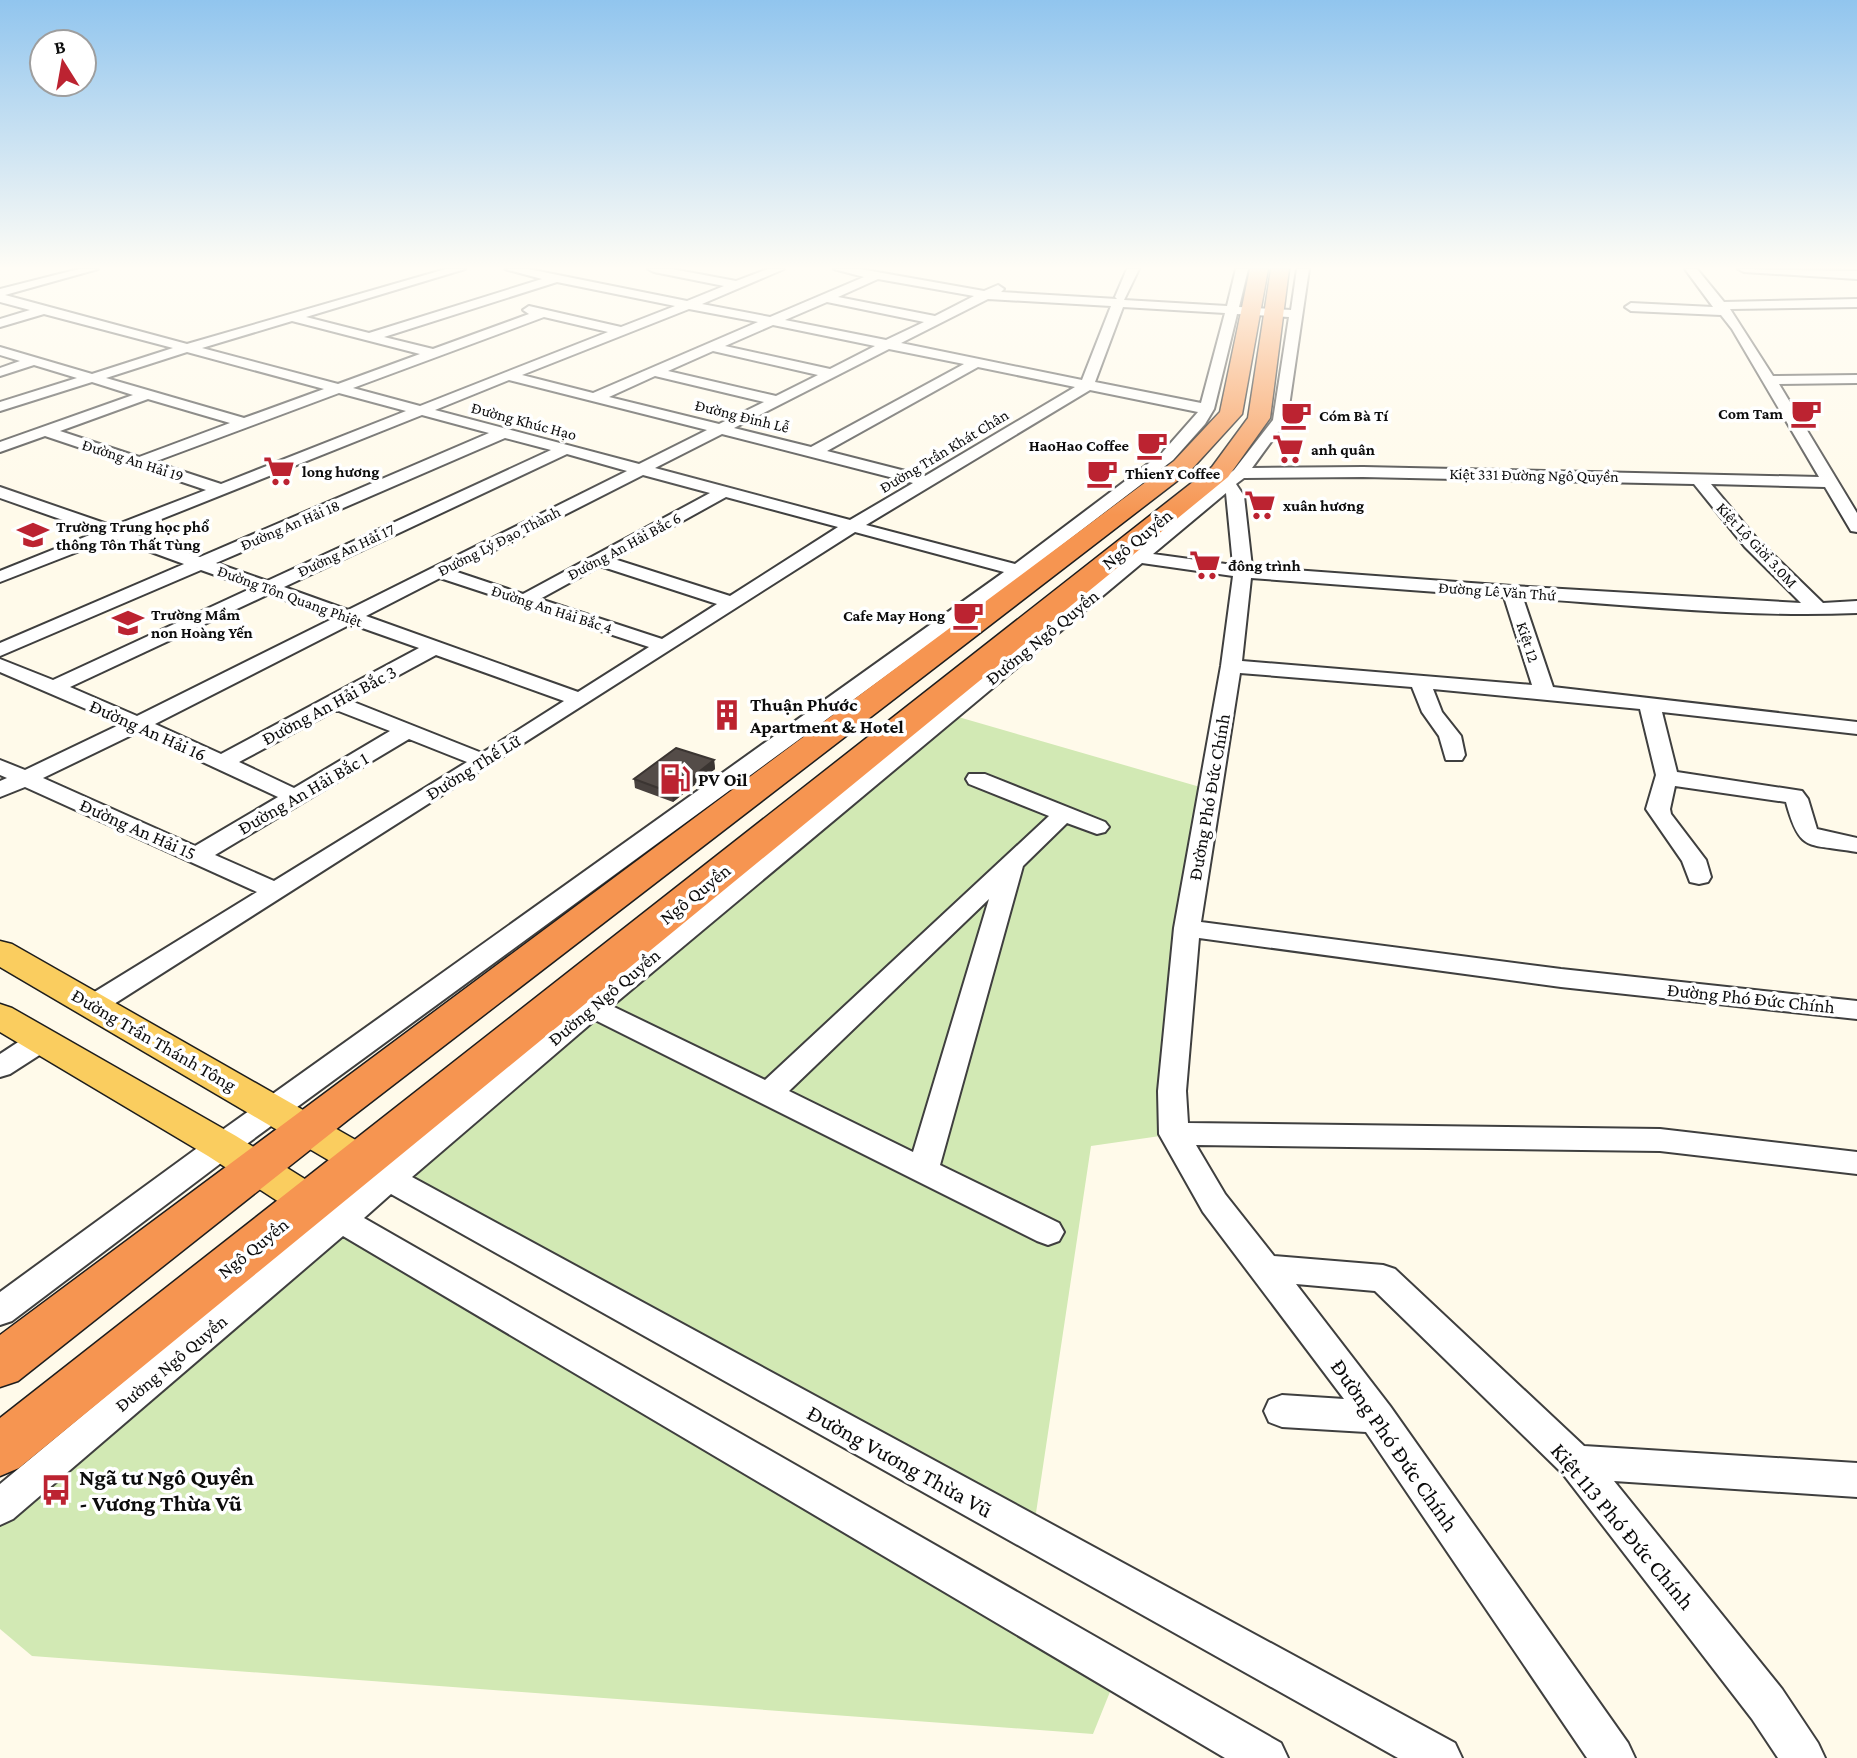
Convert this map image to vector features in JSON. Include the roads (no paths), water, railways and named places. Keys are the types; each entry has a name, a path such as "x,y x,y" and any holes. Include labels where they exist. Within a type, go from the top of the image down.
{"highway":[{"name":"Ngô Quyền","path":"0,1365 239,1157 1028,574 1182,467 1231,414 1251,351"},
{"name":"Ngô Quyền","path":"0,1451 326,1211 1229,476 1259,418 1262,351"}],"main road":[{"name":"Đường Trần Thánh Tông","path":"0,953 375,1170"},
{"path":"0,1016 326,1211"}],"street":[{"path":"0,351 245,423"},
{"path":"0,407 177,351"},
{"name":"Đường Khúc Hạo","path":"199,351 1028,574"},
{"path":"423,351 434,354"},
{"path":"139,462 442,351"},
{"path":"0,577 572,351"},
{"path":"594,398 705,351"},
{"path":"726,351 830,373"},
{"name":"Đường Lý Đạo Thành","path":"0,790 138,724 875,351"},
{"path":"915,351 1207,409"},
{"path":"1086,386 1099,351"},
{"path":"1028,574 1167,457 1200,421 1240,351"},
{"path":"1751,351 1857,527"},
{"path":"0,372 34,361"},
{"path":"814,452 974,364"},
{"path":"654,372 775,400"},
{"name":"Đường Đinh Lễ","path":"508,376 926,481"},
{"path":"1768,380 1857,379"},
{"name":"Đường Trần Khát Chân","path":"852,526 1086,386"},
{"path":"0,447 146,395"},
{"name":"Đường An Hải 19","path":"45,430 221,489"},
{"name":"Đường An Hải 18","path":"0,650 503,433"},
{"name":"Đường An Hải 17","path":"52,688 564,450"},
{"name":"Kiệt 331 Đường Ngô Quyền","path":"1229,476 1363,472 1698,479 1832,486 1857,493"},
{"name":"Đường Ngô Quyền","path":"375,1170 592,1007 1138,557 1229,476"},
{"name":"Đường Phó Đức Chính","path":"1229,476 1236,496 1243,572 1231,666 1187,929 1172,1091 1174,1134 1214,1203 1267,1269 1377,1417 1613,1758"},
{"name":"Kiệt Lộ Giời 3.0M","path":"1698,479 1751,542 1818,609"},
{"name":"Đường Tôn Quang Phiệt","path":"0,492 579,699"},
{"name":"Đường An Hải Bắc 6","path":"525,600 724,492"},
{"name":"Đường Thế Lữ","path":"93,1005 484,761 852,526"},
{"name":"Đường Lê Văn Thứ","path":"1138,557 1243,572 1511,592 1818,609 1857,607"},
{"path":"599,560 733,603"},
{"name":"Đường An Hải Bắc 4","path":"439,572 664,646"},
{"name":"Kiệt 12","path":"1511,592 1544,692"},
{"name":"Đường An Hải Bắc 3","path":"221,763 436,648"},
{"name":"Đường An Hải 16","path":"0,665 138,724 296,797"},
{"path":"1231,666 1649,702 1857,728"},
{"path":"1419,681 1434,716 1454,741 1454,755"},
{"path":"335,702 484,761"},
{"path":"1649,702 1667,775 1658,808 1660,815 1694,860 1699,877"},
{"name":"Đường An Hải Bắc 1","path":"197,855 408,730"},
{"name":"Đường An Hải 15","path":"0,767 276,891"},
{"path":"1667,775 1673,779 1794,796 1805,831 1812,836 1857,845"},
{"path":"977,779 1097,827"},
{"path":"768,1094 1065,814"},
{"path":"923,1171 1011,864"},
{"name":"Đường Phó Đức Chính","path":"1187,929 1561,978 1857,1010"},
{"path":"592,1007 1048,1233"},
{"path":"0,1067 42,1040"},
{"path":"1174,1134 1660,1140 1857,1163"},
{"path":"0,1311 239,1157"},
{"name":"Đường Vương Thừa Vũ","path":"375,1170 1440,1758"},
{"path":"326,1211 1266,1758"},
{"name":"Đường Ngô Quyền","path":"0,1507 326,1211"},
{"name":"Kiệt 113 Phó Đức Chính","path":"1267,1269 1383,1278 1576,1462 1767,1704 1803,1758"},
{"path":"1282,1410 1377,1417"},
{"path":"1576,1462 1857,1480"}],"place":[{"name":"Com Tam","path":"1806,413"},
{"name":"Cóm Bà Tí","path":"1296,415"},
{"name":"HaoHao Coffee","path":"1152,445"},
{"name":"anh quân","path":"1288,449"},
{"name":"long hương","path":"279,471"},
{"name":"ThienY Coffee","path":"1102,473"},
{"name":"xuân hương","path":"1260,505"},
{"name":"Trường Trung học phổ thông Tôn Thất Tùng","path":"33,535"},
{"name":"đông trình","path":"1205,565"},
{"name":"Cafe May Hong","path":"968,615"},
{"name":"Trường Mầm non Hoàng Yến","path":"128,623"},
{"name":"Thuận Phước Apartment & Hotel","path":"727,715"},
{"name":"PV Oil","path":"675,779"},
{"name":"Ngã tư Ngô Quyền - Vương Thừa Vũ","path":"56,1490"}]}
